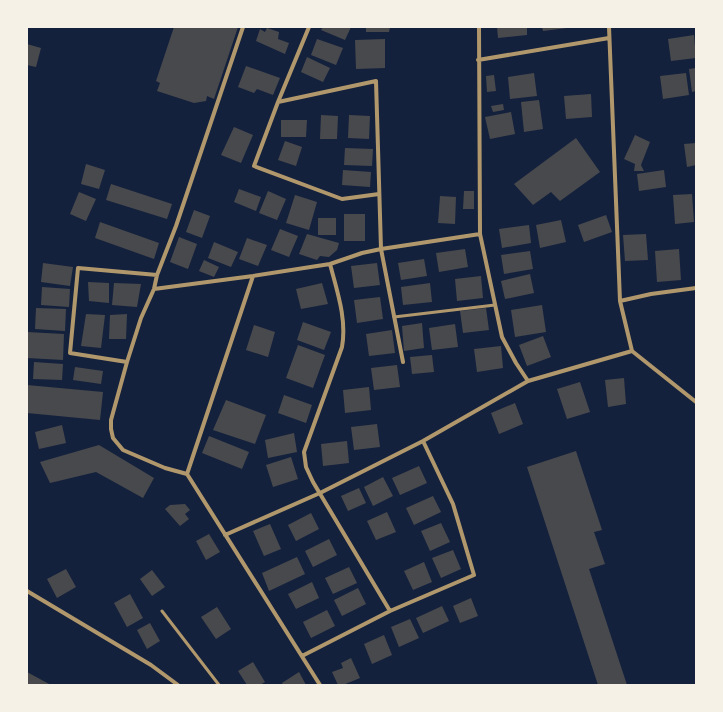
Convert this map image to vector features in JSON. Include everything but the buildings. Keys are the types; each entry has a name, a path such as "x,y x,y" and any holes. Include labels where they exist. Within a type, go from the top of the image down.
{"street":[{"path":"243,27 176,226 157,275 154,289 141,318 111,420 111,429 114,438 123,450 165,468 187,474 320,685"},
{"path":"309,27 278,102 254,166 342,199 379,194"},
{"path":"478,27 480,234 502,337 528,381"},
{"path":"609,27 620,301 632,351 696,402"},
{"path":"478,60 610,38"},
{"path":"278,102 376,81 381,249 403,362"},
{"path":"154,289 330,264 362,253 381,249 480,234"},
{"path":"330,264 343,320 344,333 342,347 304,452 306,467 313,482 390,611"},
{"path":"127,362 70,353 78,268 157,275"},
{"path":"187,474 253,276"},
{"path":"620,301 680,289 696,288"},
{"path":"225,535 320,493 423,441 528,381 632,351"},
{"path":"302,656 390,611 474,575 453,504 423,441"},
{"path":"27,591 151,665 178,685"}],"lane":[{"path":"394,317 495,305"},
{"path":"162,611 218,685"}]}
